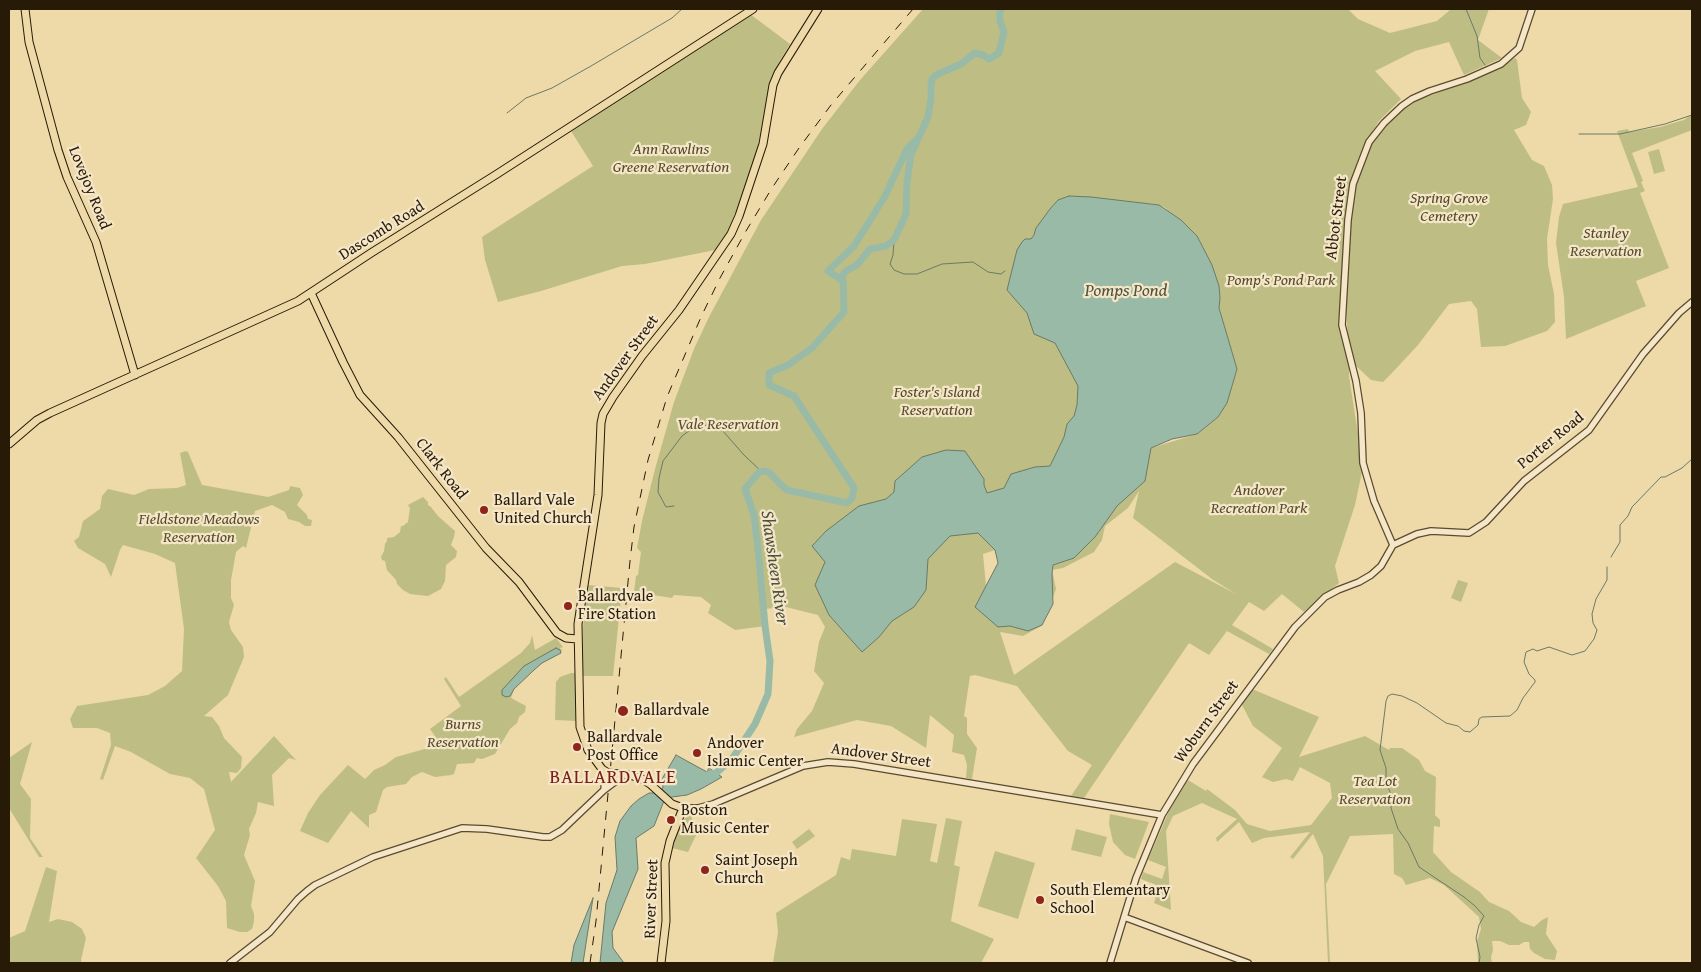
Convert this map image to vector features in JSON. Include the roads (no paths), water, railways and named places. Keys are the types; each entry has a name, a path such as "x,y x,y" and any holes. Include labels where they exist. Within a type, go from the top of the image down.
{"main road":[{"name":"Lovejoy Road","path":"25,9 29,42 58,150 67,177 96,242 135,375"},
{"name":"Dascomb Road","path":"9,444 37,420 298,301 753,9"},
{"name":"Andover Street","path":"602,769 588,750 581,730 578,639 580,608 598,495 601,422 603,414 628,374 679,310 731,234 763,144 773,85 778,73 818,9"},
{"name":"Clark Road","path":"311,293 360,395 398,437 486,548 519,582 557,633 566,638 578,639"},
{"path":"602,769 610,773 642,779 656,788 674,805 683,808"},
{"name":"River Street","path":"661,963 666,921 665,863 670,841 683,808"}],"street":[{"name":"Abbot Street","path":"1393,546 1374,501 1363,463 1356,381 1342,325 1348,220 1353,184 1369,142 1384,123 1412,99 1468,79 1501,64 1519,48 1532,9"},
{"name":"Porter Road","path":"1393,546 1423,532 1469,533 1486,522 1524,481 1589,430 1617,393 1633,367 1679,313 1692,302"},
{"name":"Woburn Street","path":"1110,963 1138,872 1162,815 1193,764 1295,627 1325,597 1371,575 1381,566 1393,546"},
{"name":"Andover Street","path":"683,808 698,808 714,804 803,766 828,762 854,764 1162,815"},
{"path":"602,769 605,778 604,790"},
{"path":"230,963 270,932 298,899 315,885 373,857 462,828 487,829 550,837 562,830 604,790 624,775"},
{"path":"1124,917 1248,963"}],"water":[{"name":"Pomps Pond","path":"1069,196 1159,205 1181,220 1197,236 1212,265 1219,286 1219,308 1237,369 1227,403 1218,417 1197,434 1172,439 1151,448 1145,481 1117,506 1095,537 1074,558 1053,565 1053,604 1042,625 1028,631 1010,626 998,627 975,607 998,563 995,550 978,533 950,536 928,559 926,590 914,607 892,621 879,637 862,652 829,615 815,585 825,562 812,546 826,531 859,506 886,499 894,492 895,481 922,457 946,450 965,451 984,479 987,493 1004,488 1011,474 1035,467 1050,466 1064,437 1067,424 1074,416 1077,405 1078,386 1055,343 1034,334 1027,313 1007,290 1017,250 1022,242 1025,239 1031,239 1036,228 1058,200"},
{"path":"556,648 561,653 542,663 514,689 510,696 502,695 502,690 524,666"},
{"path":"676,755 707,772 709,768 722,777 687,795 672,797 664,801 654,826 636,838 638,869 612,932 613,948 624,963 600,963 606,903 617,870 615,837 620,821 639,799 649,793 656,793 663,788 662,779"},
{"path":"593,898 583,963 571,963 574,945"}],"waterway":[{"path":"507,113 526,98 552,88 591,66 672,18 682,9"},
{"name":"Shawsheen River","path":"707,775 716,773 732,759 755,724 768,694 770,661 758,548 754,515 745,489 759,472 765,471 770,473 787,490 847,503 852,498 854,488 794,396 769,385 769,373 788,365 812,348 844,312 843,281 828,271 854,246 884,198 907,149 919,137 928,117 932,79 936,75 961,64 975,53 989,59 999,53 1004,32 1000,21 1001,9"},
{"path":"1466,9 1477,36 1480,58 1485,65"},
{"path":"1579,134 1620,134 1665,124 1692,115"},
{"name":"Shawsheen River","path":"843,281 842,276 846,271 857,265 870,249 886,246 894,240 906,214 907,182 911,154 917,142"},
{"path":"894,240 890,264 894,270 904,274 917,274 942,264 973,262 988,272 1001,274 1005,271"},
{"path":"674,506 666,507 658,492 663,461 682,436 697,425 712,425 722,430 762,472"},
{"path":"1611,557 1620,542 1620,525 1628,516 1632,507 1661,477 1665,477 1682,468 1692,459"},
{"path":"1479,963 1480,957 1476,938 1479,925 1484,916 1464,897 1419,867 1408,843 1398,829 1391,808 1391,794 1386,783 1386,768 1380,750 1386,701 1388,696 1392,694 1402,696 1417,703 1446,723 1470,732 1478,725 1479,719 1482,717 1510,716 1517,710 1535,682 1524,662 1526,652 1549,647 1572,655 1585,651 1594,639 1597,630 1593,623 1592,614 1596,599 1607,580 1607,567"}],"railway":[{"path":"590,963 596,921 634,527 648,460 667,397 720,278 772,188 831,105 913,9"}],"place":[{"name":"Ballard Vale United Church","path":"484,510"},
{"name":"Ballardvale Fire Station","path":"568,606"},
{"name":"Ballardvale","path":"623,711"},
{"name":"Ballardvale Post Office","path":"577,747"},
{"name":"Andover Islamic Center","path":"697,753"},
{"name":"Boston Music Center","path":"671,820"},
{"name":"Saint Joseph Church","path":"705,870"},
{"name":"South Elementary School","path":"1040,900"}],"district":[{"name":"BALLARDVALE","path":"613,778"}],"park label":[{"name":"Ann Rawlins Greene Reservation","path":"671,159"},
{"name":"Spring Grove Cemetery","path":"1449,208"},
{"name":"Stanley Reservation","path":"1606,243"},
{"name":"Pomp's Pond Park","path":"1281,281"},
{"name":"Foster's Island Reservation","path":"937,402"},
{"name":"Vale Reservation","path":"728,425"},
{"name":"Andover Recreation Park","path":"1259,500"},
{"name":"Fieldstone Meadows Reservation","path":"199,529"},
{"name":"Burns Reservation","path":"463,734"},
{"name":"Tea Lot Reservation","path":"1375,791"}]}
